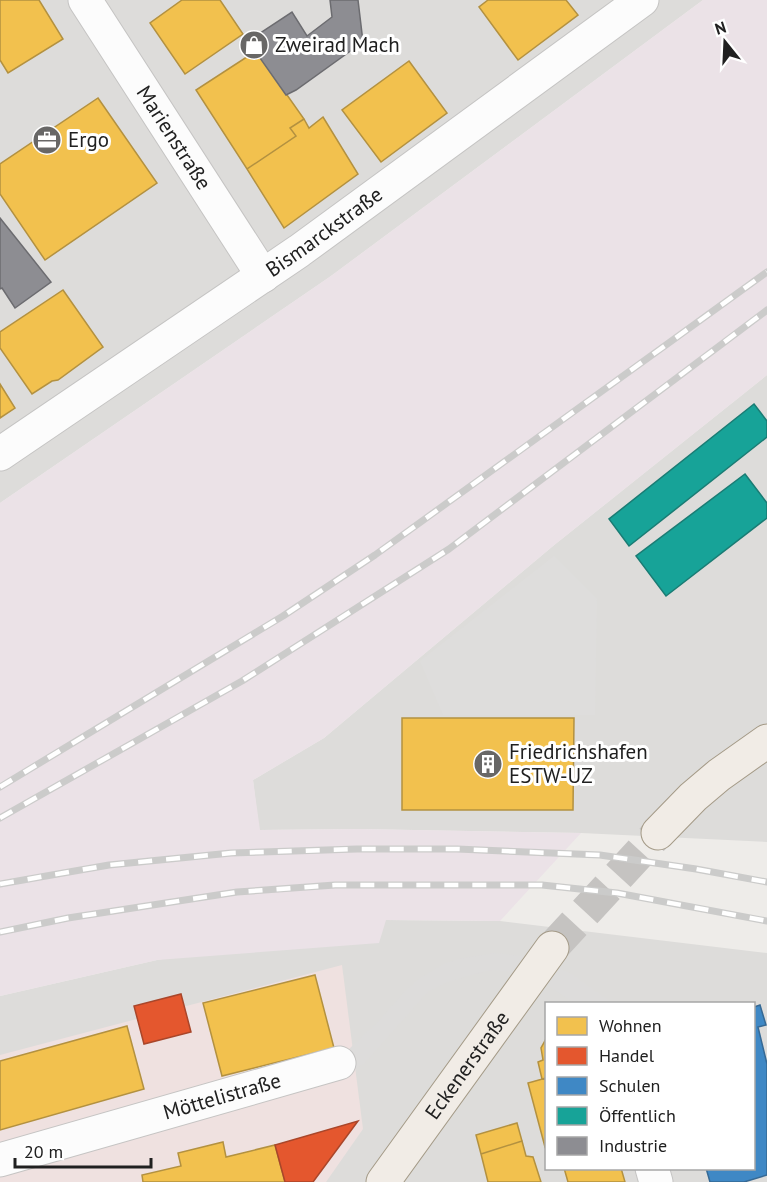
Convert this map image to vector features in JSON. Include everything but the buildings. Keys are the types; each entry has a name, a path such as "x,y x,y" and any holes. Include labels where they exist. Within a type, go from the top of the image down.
{"main road":[{"path":"658,833 693,797 719,775 767,741"},
{"name":"Eckenerstraße","path":"383,1182 552,948"}],"street":[{"name":"Marienstraße","path":"85,0 263,276"},
{"name":"Bismarckstraße","path":"0,453 299,251 642,0"},
{"name":"Möttelistraße","path":"0,1160 339,1063"}],"shaded area":[{"path":"0,0 703,0 331,276 0,503"},
{"path":"703,0 767,0 767,375 553,546 324,738 253,780 260,830 358,829 581,833 500,921 386,920 379,943 157,960 0,996 0,503 331,276"},
{"path":"767,375 767,842 581,833 358,829 259,830 253,780 324,738 553,546"},
{"path":"554,556 597,599 595,715 443,715 420,661"},
{"path":"386,920 500,921 767,953 767,1182 0,1182 0,996 157,960"},
{"path":"342,965 363,1129 326,1182 0,1182 0,1055"}],"pier":[{"path":"494,953 534,957 570,973 611,1002 573,1002 540,980 514,972 492,970 474,974 443,984 428,992 364,1064 341,1074 335,1054 349,1049 421,977 458,959"}],"tunnel":[{"path":"552,948 658,833"}],"railway":[{"path":"0,787 283,616 375,555 767,272"},
{"path":"0,818 242,681 449,549 767,310"},
{"path":"0,884 109,865 231,853 357,849 457,849 600,855 767,882"},
{"path":"0,932 68,918 237,892 335,885 542,885 617,893 767,921"}],"place":[{"name":"Zweirad Mach","path":"254,45"},
{"name":"Ergo","path":"47,140"},
{"name":"Friedrichshafen ESTW-UZ","path":"488,764"}]}
